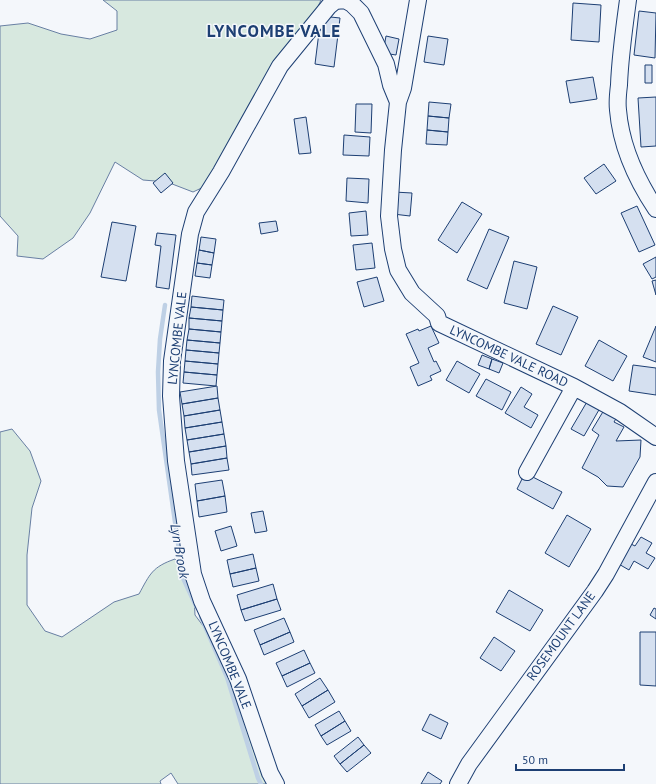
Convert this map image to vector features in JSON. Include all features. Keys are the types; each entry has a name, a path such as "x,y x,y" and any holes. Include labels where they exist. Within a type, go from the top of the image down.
{"street":[{"name":"LYNCOMBE VALE ROAD","path":"345,0 352,4 361,13 386,64 391,85 398,102 393,150 389,216 393,249 398,270 412,293 437,316 439,323 574,387 620,412 656,437"},
{"name":"LYNCOMBE VALE","path":"276,784 270,773 238,679 202,601 193,574 176,460 171,396 172,361 190,234 196,212 280,66 329,6 335,1 345,0"},
{"path":"398,102 403,88 418,0"},
{"path":"628,0 620,60 618,109 625,148 632,168 656,209"},
{"path":"527,472 574,387"},
{"name":"ROSEMOUNT LANE","path":"458,784 469,764 606,574 656,482"}],"shaded area":[{"path":"103,0 321,0 316,11 210,184 193,192 167,182 143,180 115,162 90,213 73,238 43,259 17,256 18,236 0,216 0,26 28,23 61,34 90,39 117,30 117,11"},
{"path":"12,429 30,451 41,481 32,508 27,555 27,605 45,631 62,637 114,602 139,594 146,581 156,568 175,559 188,572 194,595 195,615 218,646 271,784 178,784 171,773 160,781 161,784 0,784 0,432"}],"building":[{"path":"573,3 601,5 599,42 571,40"},
{"path":"639,11 656,13 655,58 634,55"},
{"path":"321,16 340,18 334,67 315,64"},
{"path":"386,36 399,39 396,55 383,53"},
{"path":"428,36 448,39 444,65 424,62"},
{"path":"645,65 652,65 652,83 645,83"},
{"path":"593,77 597,99 570,103 566,81"},
{"path":"656,97 656,146 641,147 638,98"},
{"path":"429,102 451,104 449,118 428,116"},
{"path":"356,104 372,104 371,133 355,132"},
{"path":"428,116 449,118 448,132 427,130"},
{"path":"306,117 311,153 299,154 294,119"},
{"path":"427,130 448,132 447,145 426,144"},
{"path":"344,135 370,137 369,156 343,155"},
{"path":"604,164 616,181 596,194 584,178"},
{"path":"165,173 173,183 161,193 153,183"},
{"path":"347,178 369,179 368,203 346,201"},
{"path":"394,192 412,193 410,216 393,214"},
{"path":"462,202 482,214 457,253 438,240"},
{"path":"637,206 655,245 639,252 621,213"},
{"path":"366,211 368,235 351,236 349,213"},
{"path":"276,221 278,231 261,234 259,223"},
{"path":"112,222 136,226 126,281 101,277"},
{"path":"489,229 509,237 487,289 467,280"},
{"path":"157,233 176,235 169,289 156,287 161,246 155,245"},
{"path":"201,237 216,239 214,253 199,250"},
{"path":"372,243 375,268 356,270 353,245"},
{"path":"199,250 214,253 212,265 197,263"},
{"path":"656,257 656,277 652,279 643,264"},
{"path":"514,261 537,267 527,309 504,303"},
{"path":"197,263 212,265 210,278 195,276"},
{"path":"377,277 384,301 364,307 357,282"},
{"path":"656,280 656,295 652,281"},
{"path":"192,296 224,300 223,310 191,307"},
{"path":"553,306 578,317 561,355 536,344"},
{"path":"191,307 223,310 222,321 189,318"},
{"path":"189,318 222,321 221,332 189,329"},
{"path":"431,326 439,343 428,348 434,362 436,361 441,371 430,376 432,380 418,386 410,367 419,363 406,334"},
{"path":"656,326 656,362 643,357"},
{"path":"189,329 221,332 220,343 187,340"},
{"path":"187,340 220,343 219,353 186,350"},
{"path":"599,340 627,356 613,381 585,366"},
{"path":"186,350 219,353 218,364 185,361"},
{"path":"482,355 492,359 489,369 478,365"},
{"path":"492,359 503,363 499,373 489,369"},
{"path":"185,361 218,364 217,375 184,372"},
{"path":"457,361 480,374 469,393 446,380"},
{"path":"633,365 656,368 656,395 629,391"},
{"path":"184,372 217,375 216,386 183,383"},
{"path":"486,379 511,392 502,410 476,396"},
{"path":"217,386 218,398 182,404 180,392"},
{"path":"521,387 532,394 524,407 538,415 531,428 505,413"},
{"path":"218,398 220,410 184,416 182,404"},
{"path":"588,400 600,408 584,436 571,429"},
{"path":"607,405 620,412 614,422 624,427 616,441 641,440 640,457 623,487 607,486 598,477 582,468 599,435 592,430"},
{"path":"220,410 222,422 185,428 184,416"},
{"path":"222,422 224,434 187,440 185,428"},
{"path":"224,434 226,446 189,452 187,440"},
{"path":"226,446 227,458 191,464 189,452"},
{"path":"227,458 229,470 192,475 191,464"},
{"path":"525,473 562,492 553,509 517,489"},
{"path":"222,480 225,496 197,501 195,484"},
{"path":"225,496 227,512 199,517 197,501"},
{"path":"263,511 267,531 255,533 251,513"},
{"path":"567,515 591,529 569,567 545,553"},
{"path":"231,526 237,546 221,551 215,531"},
{"path":"641,537 652,543 646,553 655,558 648,569 634,561 629,570 617,563 629,543 635,546"},
{"path":"253,554 256,568 230,574 227,560"},
{"path":"256,568 259,581 233,587 230,574"},
{"path":"273,584 277,599 241,610 237,595"},
{"path":"509,590 543,610 530,631 496,612"},
{"path":"277,599 281,610 245,621 241,610"},
{"path":"654,608 656,609 656,619 650,615"},
{"path":"284,618 290,632 260,645 254,630"},
{"path":"290,632 294,642 264,655 260,645"},
{"path":"640,632 656,632 656,686 640,685"},
{"path":"494,637 515,651 501,671 480,658"},
{"path":"304,650 310,663 282,676 276,663"},
{"path":"310,663 315,673 287,687 282,676"},
{"path":"320,678 328,690 302,706 295,694"},
{"path":"328,690 335,702 309,718 302,706"},
{"path":"339,711 345,721 321,736 315,725"},
{"path":"430,714 448,723 441,739 422,730"},
{"path":"345,721 351,731 327,745 321,736"},
{"path":"358,737 364,745 340,764 334,756"},
{"path":"364,745 371,753 347,772 340,764"},
{"path":"428,772 442,781 440,784 421,784"}],"waterway":[{"name":"Lyn Brook","path":"165,305 160,339 158,372 159,410 183,578 196,606"},
{"name":"Lyn Brook","path":"201,617 227,677 261,784"}],"district":[{"name":"LYNCOMBE VALE","path":"274,31"}]}
